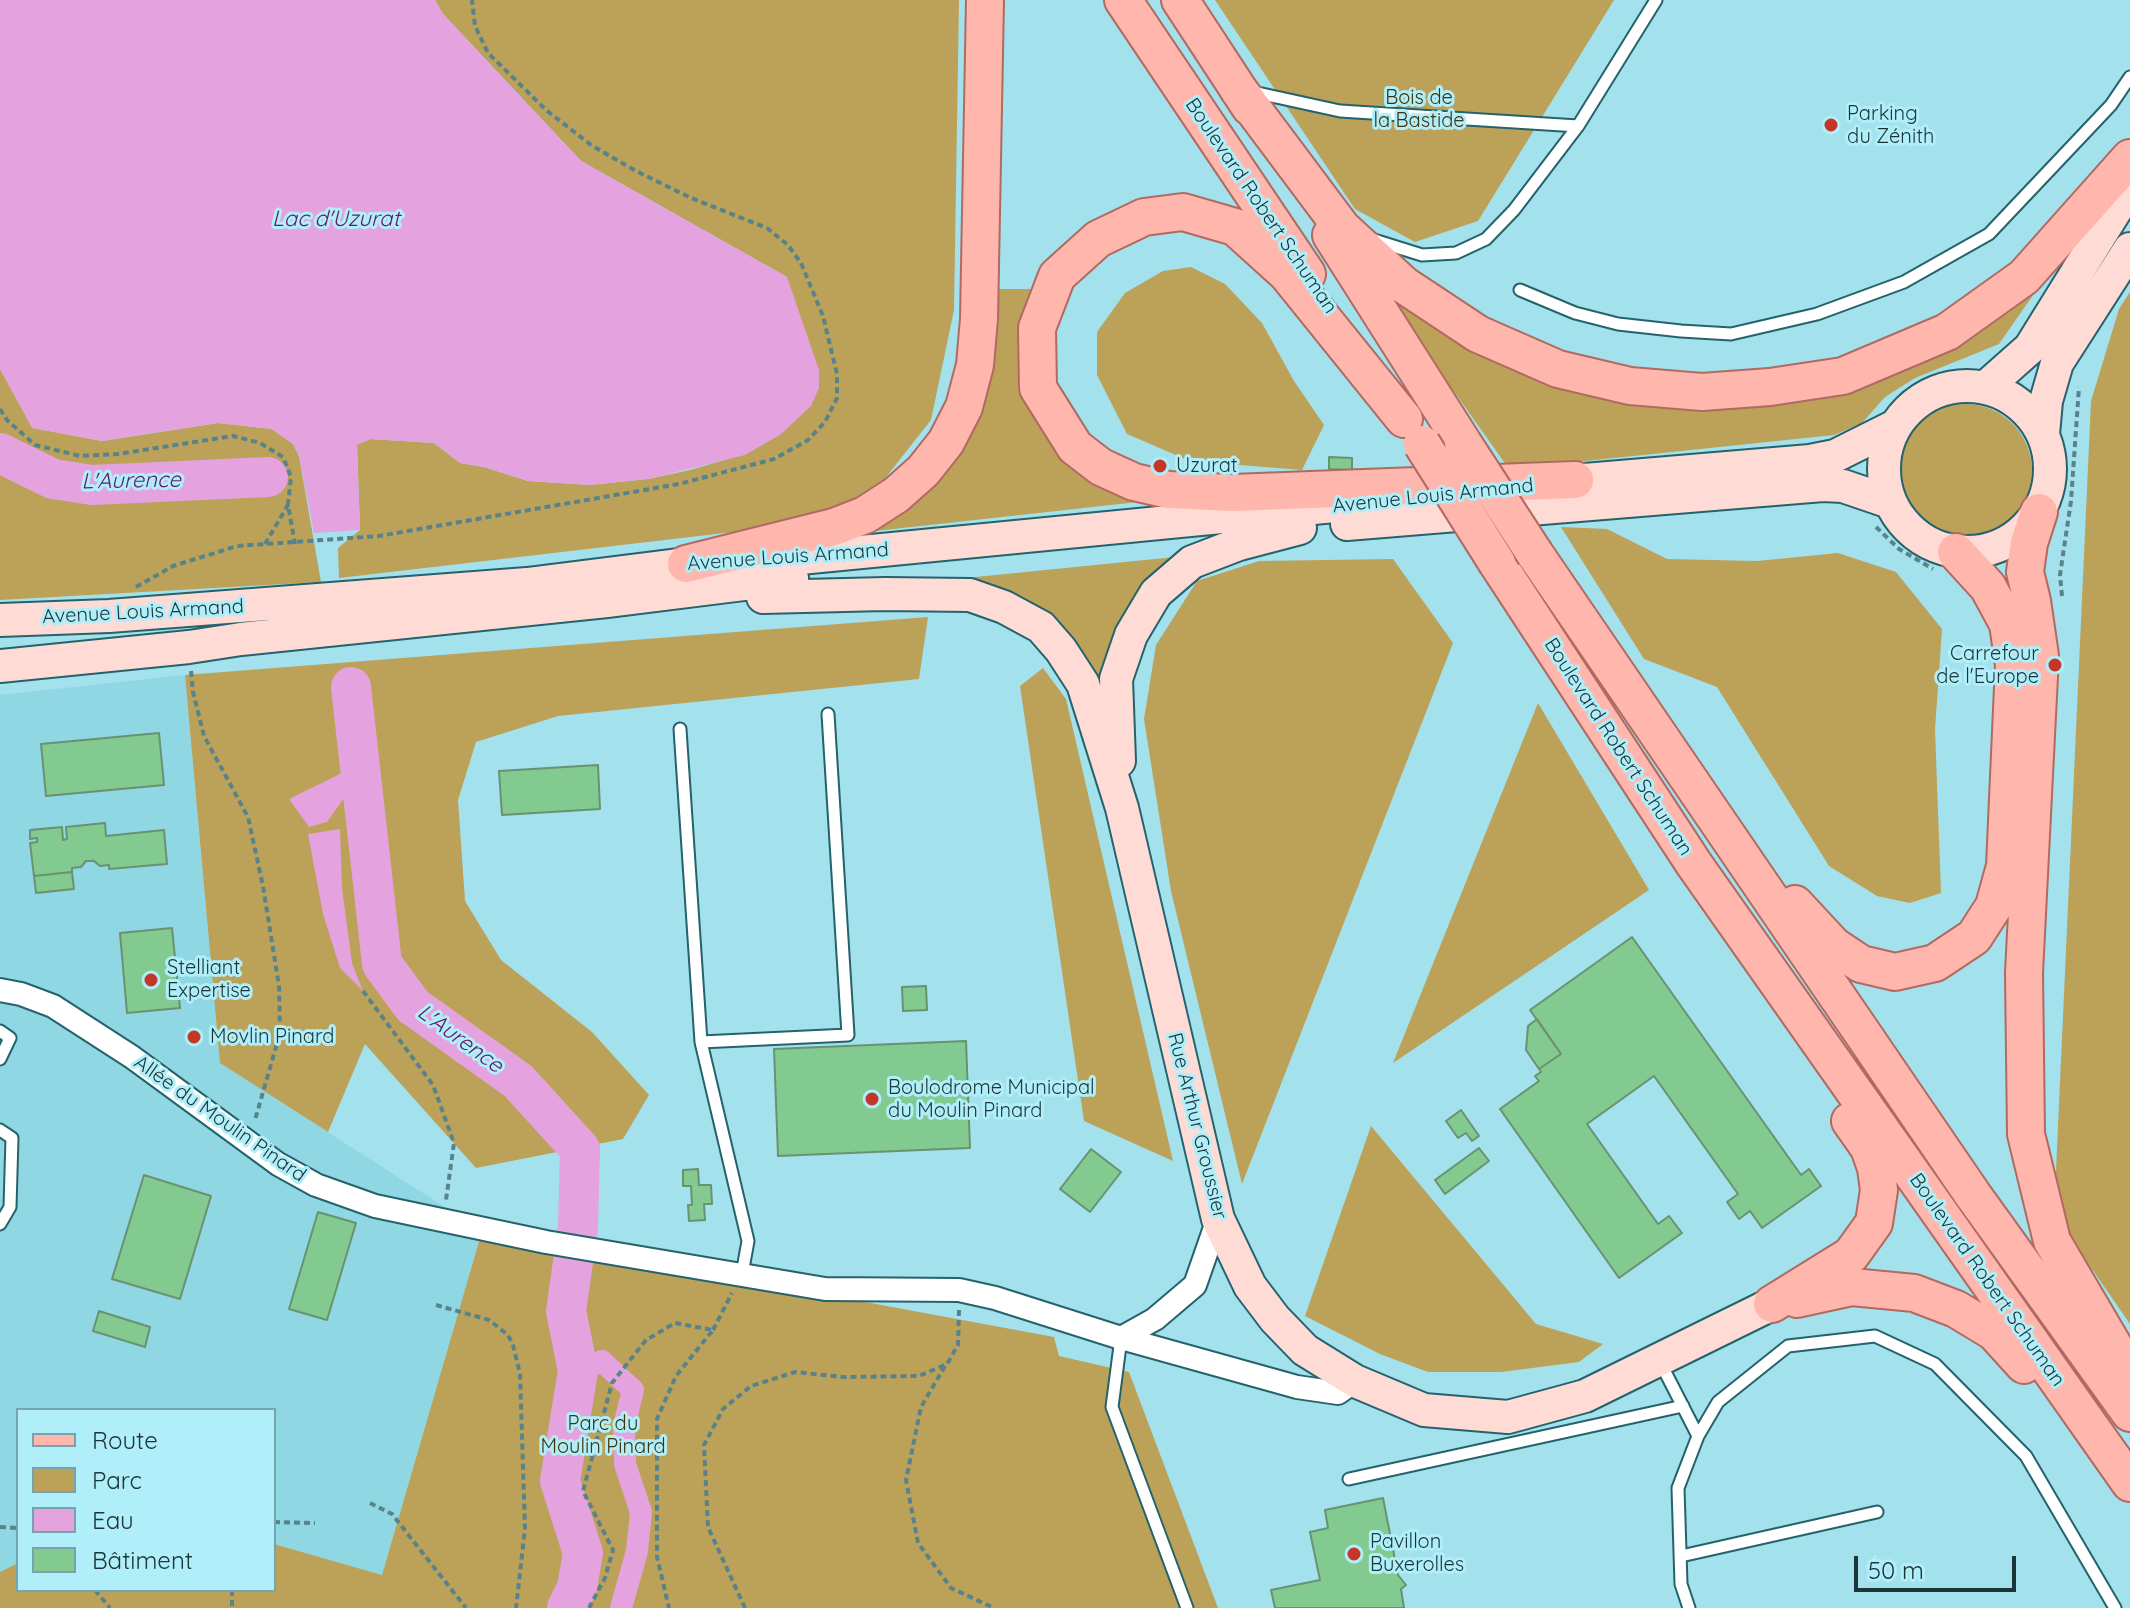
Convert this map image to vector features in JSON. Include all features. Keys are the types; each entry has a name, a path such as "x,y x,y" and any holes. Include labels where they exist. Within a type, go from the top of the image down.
{"main road":[{"path":"686,564 834,527 865,515 896,495 923,471 946,442 964,407 975,365 979,319 985,0"},
{"name":"Boulevard Robert Schuman","path":"1123,0 1413,432 1694,864 2130,1483"},
{"name":"Boulevard Robert Schuman","path":"1180,0 1535,554 1973,1195 2130,1413"},
{"path":"1238,89 1342,228 1404,285 1478,334 1558,369 1630,386 1702,392 1770,387 1843,376 1947,332 2024,277 2130,158"},
{"path":"1986,387 2030,348 2130,187"},
{"path":"1413,432 1287,274 1235,227 1183,212 1144,217 1098,239 1057,276 1037,328 1038,388 1075,447 1101,467 1134,482 1169,490 1232,493 1575,480 1810,461 1835,456 1895,426"},
{"path":"2043,434 2046,401 2057,363 2130,249"},
{"path":"2039,512 2024,530 2004,544 1981,552 1956,552 1916,536 1901,521 1884,483 1883,464 1895,426 1911,406 1934,392 1959,385 1986,387 2009,396 2029,412 2043,434 2050,453 2051,473 2047,493 2029,543 2025,572 2040,656 2024,973 2026,1134 2052,1241 2130,1374"},
{"name":"Avenue Louis Armand","path":"0,620 109,616 527,584 686,564 800,558 1231,518 1575,480"},
{"path":"1122,808 1116,679 1131,635 1156,593 1192,562 1239,544 1300,528 1823,485 1843,486 1890,502"},
{"name":"Avenue Louis Armand","path":"0,666 607,601 859,570 1003,560 1300,528"},
{"path":"1703,803 1834,946 1861,964 1895,972 1935,963 1974,937 1994,906 2005,866 2014,665 2008,624 1988,587 1956,552"},
{"path":"607,601 913,594 970,595 1004,607 1041,627 1061,650 1083,684 1122,808"},
{"name":"Rue Arthur Groussier","path":"1122,808 1218,1219 1250,1286 1275,1319 1305,1350 1355,1381 1424,1410 1508,1417 1585,1396 1772,1304"},
{"path":"1694,864 1780,1023 1869,1148 1876,1168 1879,1190 1874,1223 1851,1255 1772,1304"},
{"path":"1772,1304 1852,1287 1914,1293 1956,1309 1994,1332 2130,1483"}],"street":[{"name":"Allée du Moulin Pinard","path":"0,990 53,1006 132,1057 278,1164 316,1185 375,1206 546,1242 825,1289 959,1290 1297,1387 1338,1393 1355,1381"},
{"path":"1121,1338 1155,1319 1195,1285 1218,1219"}],"lane":[{"path":"1342,228 1422,255 1456,253 1486,239 1514,210 1578,126 1656,0"},
{"path":"1520,290 1575,313 1618,324 1681,331 1731,334 1817,314 1904,282 1989,234 2111,105 2130,77"},
{"path":"1238,89 1340,111 1578,126"},
{"path":"701,1042 848,1035 828,714"},
{"path":"680,729 701,1042 748,1241 742,1274"},
{"path":"0,1031 10,1038 0,1059"},
{"path":"0,1130 12,1138 10,1207 0,1224"},
{"path":"1689,1608 1681,1584 1678,1488 1698,1436 1718,1402 1788,1346 1875,1336 1935,1364 2026,1456 2115,1608"},
{"path":"1121,1338 1112,1407 1187,1608"},
{"path":"1659,1360 1698,1436"},
{"path":"1349,1479 1683,1406"},
{"path":"1681,1556 1877,1512"}],"path":[{"path":"109,616 138,585 173,566 237,546 379,536 679,484 774,459 808,440 825,422 837,398 837,374 823,316 801,263 788,245 767,228 691,198 591,145 546,110 488,53 475,26 472,0"},
{"path":"2063,607 2060,575 2074,471 2079,384"},
{"path":"0,409 7,420 35,445 80,456 118,454 233,436 260,443 283,457 291,477 288,505 295,544"},
{"path":"265,544 288,505"},
{"path":"189,647 193,692 204,736 248,817 279,986 280,1033 248,1141"},
{"path":"363,991 433,1085 454,1143 444,1222"},
{"path":"669,1608 657,1557 657,1419 676,1376 713,1330 742,1274"},
{"path":"959,1290 958,1345 921,1407 906,1480 918,1543 951,1588 994,1608"},
{"path":"436,1305 489,1320 508,1335 513,1345 520,1374 525,1528 516,1608"},
{"path":"589,1608 605,1578 613,1550 583,1491 612,1383 646,1340 675,1323 713,1330"},
{"path":"745,1608 708,1527 704,1445 723,1409 751,1386 795,1372 843,1377 919,1376 947,1364"},
{"path":"370,1503 392,1514 466,1608"},
{"path":"276,1522 315,1523"},
{"path":"97,1592 110,1608"}],"shaded area":[{"path":"185,675 220,1063 482,1231 382,1575 276,1545 276,1408 16,1408 16,1564 0,1572 0,695"}],"green space":[{"path":"435,0 959,0 954,310 931,420 875,491 802,524 339,578 338,548 360,530 357,444 371,439 434,443 460,463 528,481 590,485 648,479 690,470 745,454 781,434 787,277 581,161 443,14"},
{"name":"Bois de la Bastide","path":"1215,0 1614,0 1478,221 1415,242 1355,209"},
{"path":"2065,249 1999,344 1915,378 1885,397 1862,423 1834,435 1509,469 1380,287 1691,407 1789,403 1868,380"},
{"path":"1191,267 1225,284 1262,323 1294,381 1324,425 1302,470 1190,461 1127,434 1097,375 1097,332 1125,293 1163,271"},
{"path":"987,289 1038,289 1029,390 1147,501 857,533 932,473"},
{"path":"2130,292 2130,1324 2054,1214 2091,401 2119,309"},
{"path":"0,369 33,428 102,441 218,423 272,429 293,444 299,456 321,582 0,600"},
{"path":"1965,404 1991,409 2012,424 2027,445 2032,471 2027,497 2012,518 1991,533 1965,538 1939,533 1918,518 1903,497 1898,471 1903,445 1918,424 1939,409"},
{"path":"1561,527 1607,529 1667,559 1757,561 1838,553 1896,572 1942,629 1935,729 1941,893 1910,903 1877,896 1829,866 1717,687 1644,659"},
{"path":"1185,556 1102,704 1072,643 916,583"},
{"path":"1393,559 1453,643 1242,1184 1171,891 1144,719 1156,645 1197,581 1259,561"},
{"path":"928,617 919,679 558,716 476,742 458,800 465,901 501,960 592,1032 649,1095 623,1139 476,1168 365,1044 328,1132 220,1063 185,675"},
{"path":"1043,668 1066,699 1173,1161 1084,1121 1020,686"},
{"path":"1538,703 1649,890 1393,1063"},
{"path":"1371,1126 1536,1324 1603,1344 1579,1362 1501,1372 1428,1372 1380,1354 1305,1316"},
{"name":"Parc du Moulin Pinard","path":"482,1231 1054,1337 1059,1356 1129,1372 1218,1608 0,1608 0,1572 16,1564 16,1592 276,1592 276,1545 382,1575"}],"water":[{"name":"Lac d'Uzurat","path":"0,0 435,0 443,14 581,161 787,277 819,370 819,388 811,406 781,434 745,455 648,479 590,485 528,481 460,463 434,443 371,439 357,445 360,530 314,533 299,456 293,444 272,429 218,423 102,441 32,428 0,369"},
{"path":"344,772 344,798 327,822 309,827 289,799"},
{"path":"340,829 342,888 352,963 363,991 340,968 323,914 308,834"}],"building":[{"path":"1329,457 1352,458 1352,470 1329,469"},
{"path":"159,733 164,785 46,796 41,744"},
{"path":"598,765 600,809 502,815 499,771"},
{"path":"105,823 106,836 164,830 167,864 109,869 109,865 100,866 94,861 86,861 81,867 72,868 72,872 34,876 30,843 37,842 37,838 30,839 30,830 62,827 63,840 67,839 66,827"},
{"path":"72,872 74,889 36,893 34,876"},
{"path":"172,928 180,1008 127,1013 120,933"},
{"path":"1632,937 1801,1175 1809,1169 1821,1186 1762,1228 1750,1211 1739,1219 1727,1202 1738,1194 1654,1076 1587,1124 1658,1224 1669,1216 1682,1233 1619,1278 1500,1109 1539,1081 1535,1076 1541,1072 1539,1069 1561,1054 1530,1010"},
{"path":"926,986 927,1010 903,1011 902,987"},
{"path":"1537,1019 1561,1054 1539,1069 1526,1050 1528,1026"},
{"name":"Movlin Pinard","path":"200,1031 200,1041 189,1042 188,1032"},
{"name":"Boulodrome Municipal du Moulin Pinard","path":"966,1041 970,1148 778,1156 774,1049"},
{"path":"1461,1110 1479,1136 1472,1141 1466,1133 1458,1138 1446,1121"},
{"path":"1479,1148 1489,1161 1445,1194 1435,1180"},
{"path":"1091,1149 1121,1172 1090,1212 1060,1189"},
{"path":"698,1169 699,1185 711,1185 712,1204 704,1204 705,1220 689,1221 691,1186 683,1186 683,1170"},
{"path":"144,1175 211,1196 180,1299 112,1279"},
{"path":"318,1212 356,1223 327,1320 289,1309"},
{"path":"99,1311 150,1327 145,1347 93,1331"},
{"name":"Pavillon Buxerolles","path":"1383,1498 1398,1575 1406,1585 1401,1589 1404,1608 1275,1608 1271,1590 1320,1580 1310,1532 1328,1528 1325,1510"}],"waterway":[{"name":"L'Aurence","path":"0,453 53,479 92,485 268,477"},
{"name":"L'Aurence","path":"351,687 382,964 413,1006 518,1081 580,1149 578,1227 566,1311 578,1371 560,1481 583,1553 577,1587 567,1608"},
{"name":"L'Aurence","path":"578,1371 602,1361 633,1390 624,1426 625,1464 641,1512 637,1551 621,1608"}],"place":[{"name":"Parking du Zénith","path":"1831,125"},
{"name":"Uzurat","path":"1160,466"},
{"name":"Carrefour de l'Europe","path":"2055,665"},
{"name":"Stelliant Expertise","path":"151,980"},
{"name":"Movlin Pinard","path":"194,1037"},
{"name":"Boulodrome Municipal du Moulin Pinard","path":"872,1099"},
{"name":"Pavillon Buxerolles","path":"1354,1554"}]}
